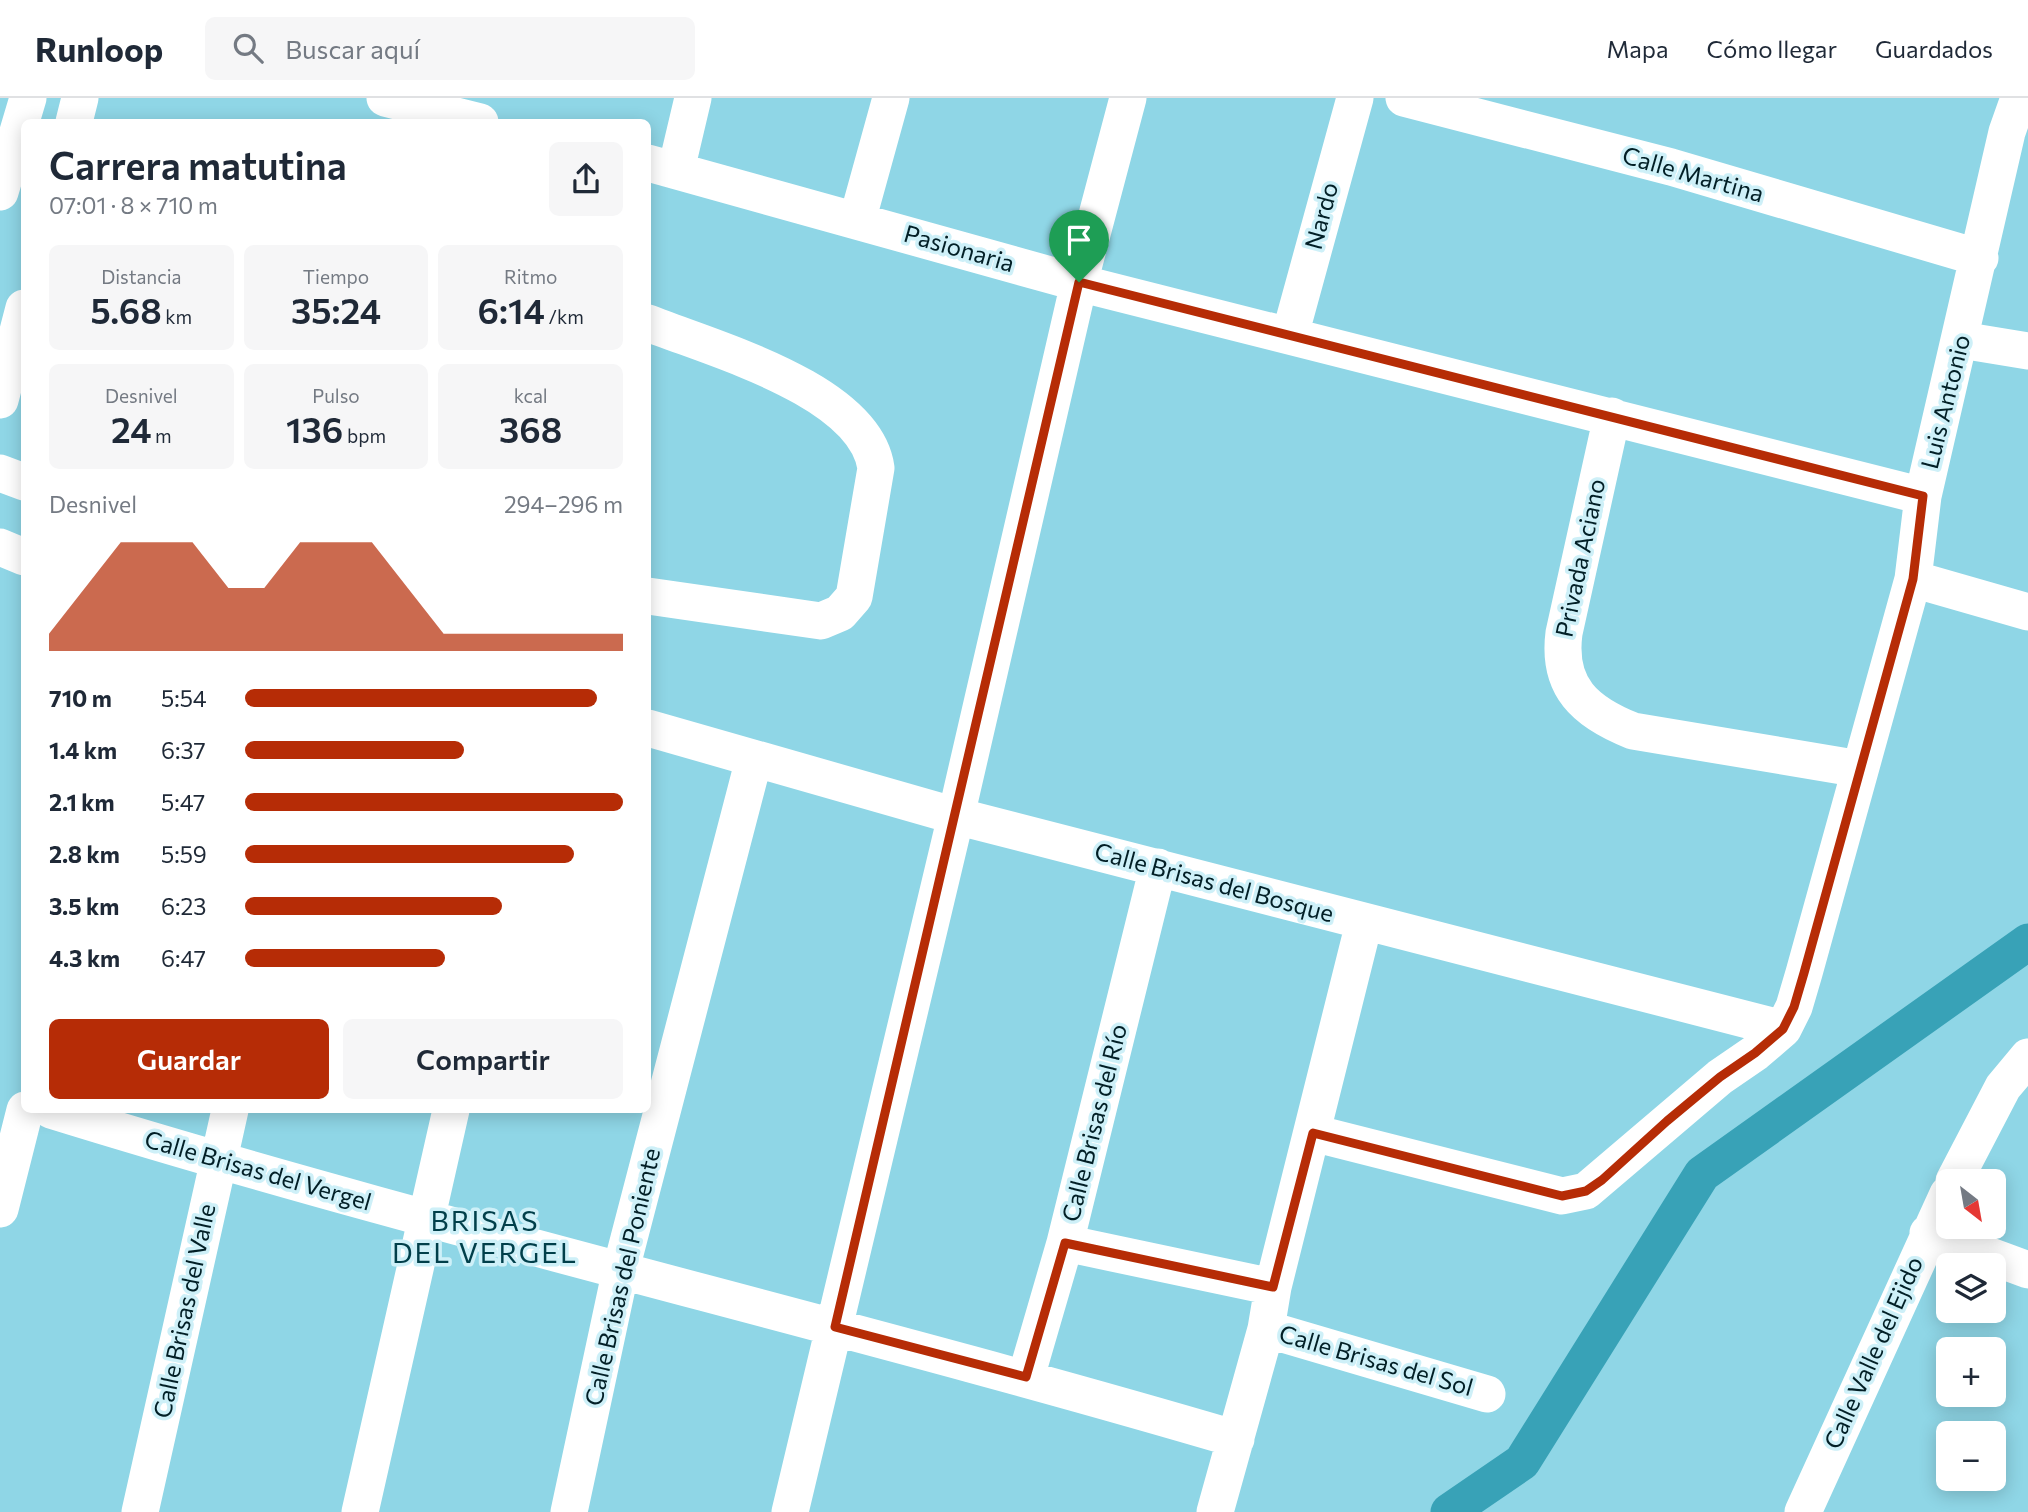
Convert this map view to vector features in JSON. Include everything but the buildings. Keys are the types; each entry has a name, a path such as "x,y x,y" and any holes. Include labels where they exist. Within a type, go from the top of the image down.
{"street":[{"path":"22,119 28,98"},
{"path":"75,119 80,98"},
{"path":"384,98 468,119"},
{"path":"493,119 498,98"},
{"path":"662,166 693,98"},
{"path":"857,221 891,98"},
{"path":"790,1512 956,816 1079,282 1128,98"},
{"name":"Nardo","path":"1290,335 1355,98"},
{"name":"Calle Martina","path":"1404,98 1671,167 1980,258"},
{"name":"Luis Antonio","path":"1783,1029 1797,996 1913,579 1923,496 1980,258 2018,134 2019,98"},
{"path":"0,192 21,122"},
{"name":"Pasionaria","path":"662,166 1079,282 1923,496"},
{"path":"0,400 21,320"},
{"path":"651,324 802,384 859,427 873,450 876,468 854,597 840,613 821,621 651,597"},
{"path":"1961,340 2028,351"},
{"name":"Privada Aciano","path":"1612,416 1564,633 1561,654 1568,682 1585,703 1610,722 1633,731 1860,769"},
{"path":"0,473 21,481"},
{"path":"0,547 21,557"},
{"path":"1913,579 2028,612"},
{"name":"Calle Brisas del Bosque","path":"651,729 956,816 1783,1029"},
{"name":"Calle Brisas del Poniente","path":"569,1512 621,1269 754,759"},
{"name":"Calle Brisas del Río","path":"1026,1377 1065,1243 1158,867"},
{"path":"1215,1512 1266,1329 1273,1287 1364,923"},
{"path":"1313,1133 1562,1196 1586,1191 1602,1180 1648,1136 1783,1029"},
{"path":"1960,1169 2003,1087 2028,1056"},
{"path":"0,1096 21,1100"},
{"path":"0,1209 24,1113"},
{"name":"Calle Brisas del Vergel","path":"61,1113 217,1161 1026,1377 1236,1439"},
{"name":"Calle Brisas del Valle","path":"140,1512 229,1113"},
{"path":"360,1512 450,1113"},
{"name":"Calle Valle del Ejido","path":"1802,1512 1936,1217"},
{"path":"1928,1233 2028,1270"},
{"path":"1065,1243 1273,1287"},
{"name":"Calle Brisas del Sol","path":"1266,1329 1487,1394"}],"waterway":[{"path":"1449,1512 1522,1462 1702,1174 2028,942"}],"district":[{"name":"BRISAS DEL VERGEL","path":"485,1237"}],"route":[{"path":"1079,282 1923,496 1913,579 1804,973 1794,1007 1783,1029 1667,1121 1602,1180 1586,1191 1571,1195 1562,1196 1487,1179 1313,1133 1273,1287 1065,1243 1026,1377 835,1327 1079,282"}]}
